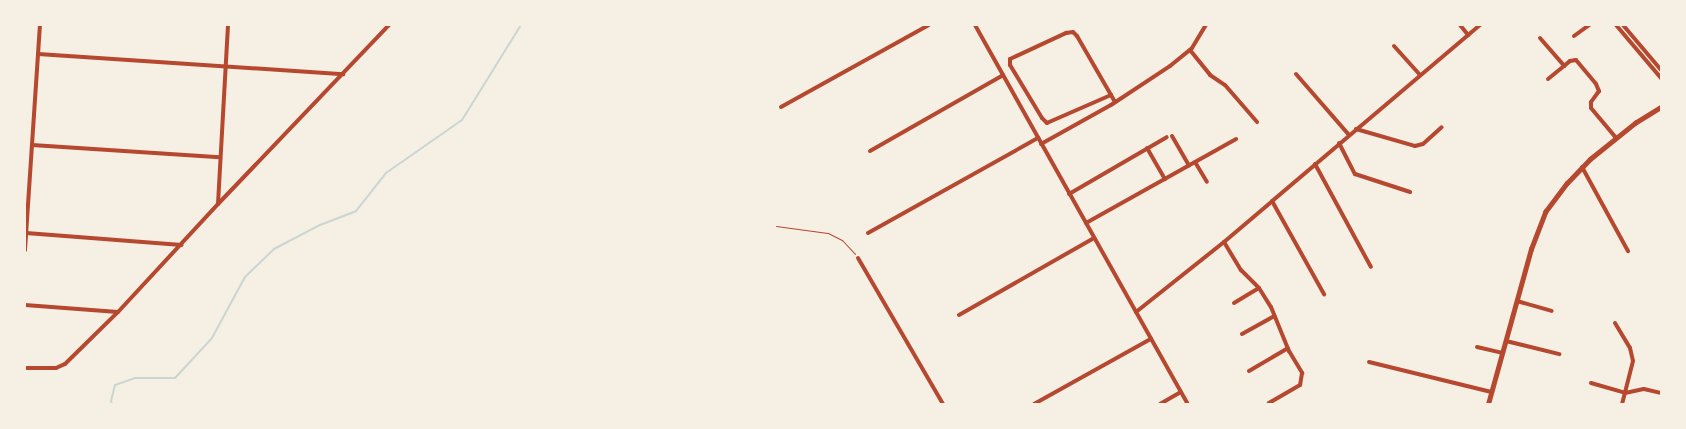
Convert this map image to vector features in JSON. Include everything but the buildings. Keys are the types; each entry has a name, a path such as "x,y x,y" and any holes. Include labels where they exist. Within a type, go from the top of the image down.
{"street":[{"path":"25,250 27,191 40,25"},
{"path":"218,204 228,25"},
{"path":"25,368 62,367 182,246 218,204 389,25"},
{"path":"781,107 929,25"},
{"path":"975,25 1188,404"},
{"path":"1041,144 1115,102 1170,66 1190,50 1206,25"},
{"path":"1460,25 1468,35"},
{"path":"1136,312 1224,242 1480,25"},
{"path":"1574,36 1589,25"},
{"path":"1616,25 1661,78"},
{"path":"1623,25 1661,70"},
{"path":"1111,95 1047,123 1042,118 1010,65 1010,59 1072,32 1077,36 1111,95 1115,102"},
{"path":"1540,38 1564,66"},
{"path":"1394,46 1420,75"},
{"path":"1190,50 1210,75 1224,85 1257,122"},
{"path":"38,54 343,74"},
{"path":"1548,79 1572,60 1578,62 1598,85 1598,93 1591,102 1592,108 1616,138"},
{"path":"1296,74 1349,135"},
{"path":"870,151 1003,75"},
{"path":"1488,404 1534,240 1543,217 1557,195 1582,167 1616,138 1661,107"},
{"path":"1356,129 1415,146 1423,144 1442,127"},
{"path":"1069,194 1169,136 1189,165"},
{"path":"868,233 1038,138"},
{"path":"1086,223 1236,139"},
{"path":"1339,143 1355,174 1410,192"},
{"path":"32,145 220,157"},
{"path":"1147,148 1165,179"},
{"path":"1195,162 1208,182"},
{"path":"1315,164 1371,267"},
{"path":"1582,167 1628,251"},
{"path":"1272,200 1324,294"},
{"path":"26,233 182,246"},
{"path":"959,315 1094,238"},
{"path":"1224,242 1241,270 1259,288 1271,307 1288,348 1302,373 1302,381 1298,386 1269,403"},
{"path":"858,258 943,404"},
{"path":"1234,303 1259,288"},
{"path":"1517,301 1552,311"},
{"path":"25,305 118,312"},
{"path":"1242,334 1274,316"},
{"path":"1615,323 1630,348 1633,359 1633,368 1622,404"},
{"path":"1034,404 1151,339"},
{"path":"1506,340 1559,354"},
{"path":"1478,346 1502,353"},
{"path":"1249,370 1288,348"},
{"path":"1370,362 1492,392"},
{"path":"1591,383 1625,393 1641,389 1661,393"},
{"path":"1160,404 1181,392"}],"path":[{"path":"776,226 836,236 858,258"}],"waterway":[{"path":"112,404 115,385 135,378 175,378 212,338 245,277 274,249 320,225 356,211 386,173 462,120 521,25"}]}
